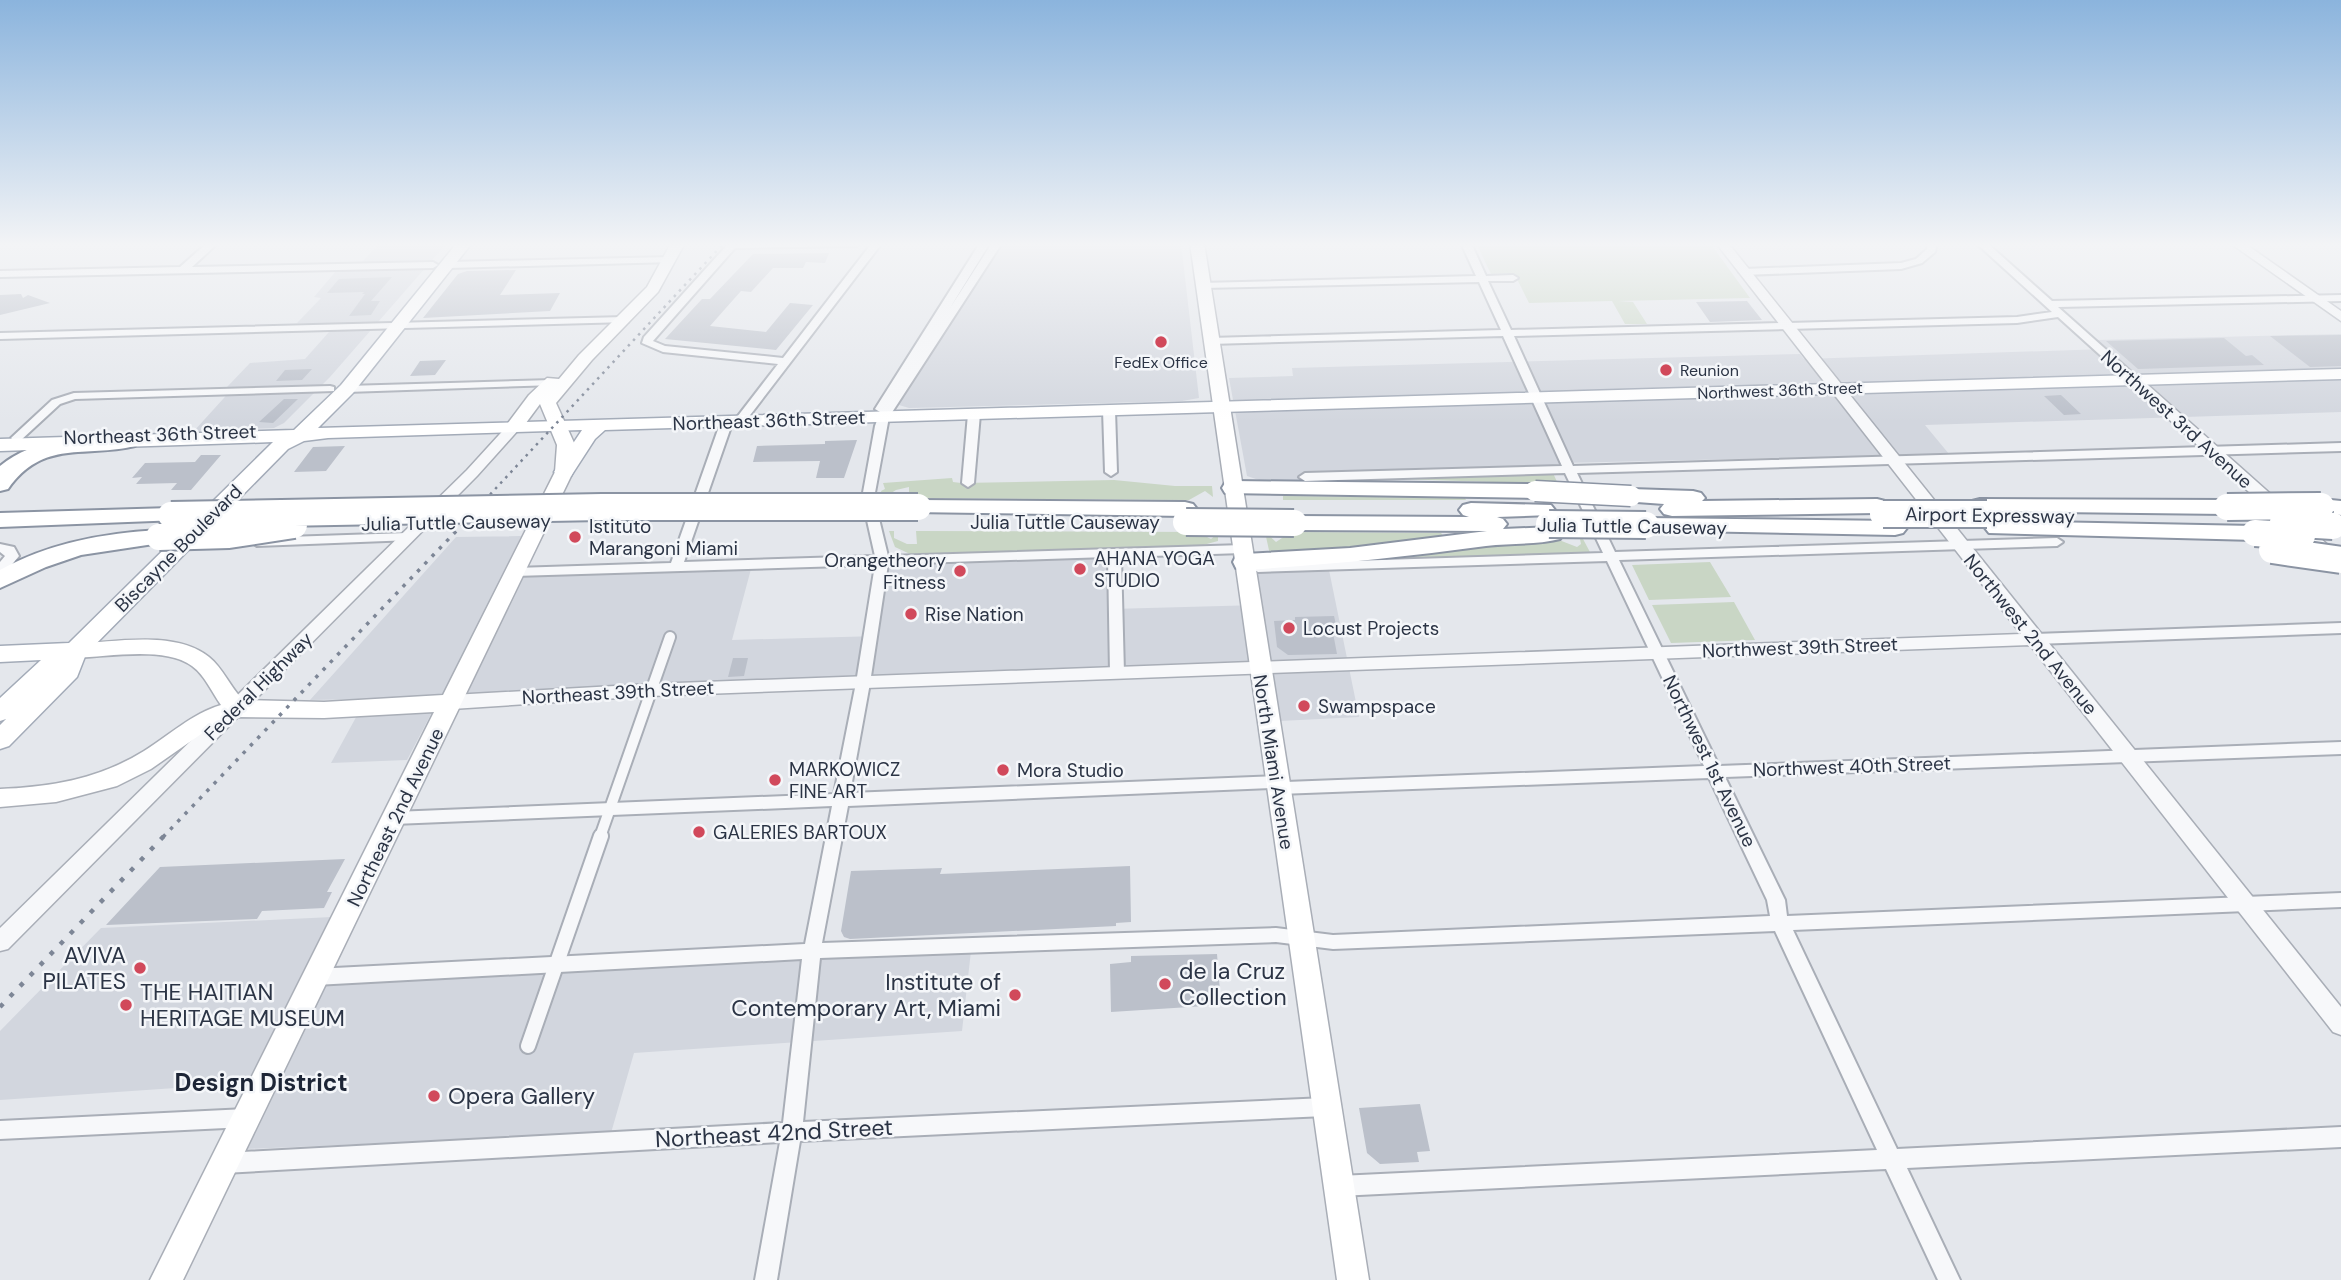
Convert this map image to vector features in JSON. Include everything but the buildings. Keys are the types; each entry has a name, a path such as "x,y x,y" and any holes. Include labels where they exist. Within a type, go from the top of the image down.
{"highway":[{"path":"0,484 11,469 39,453 73,445 127,441"},
{"path":"1234,488 1545,515 1641,515 1789,507 1885,516"},
{"path":"0,492 6,501 28,510 132,516"},
{"name":"Julia Tuttle Causeway","path":"4,545 171,531 603,507 920,514 1545,515"},
{"name":"Julia Tuttle Causeway","path":"0,520 132,516 171,531 229,535 299,525 920,514"},
{"path":"1245,560 1350,556 1509,536 1545,515 1641,515"},
{"name":"Julia Tuttle Causeway","path":"1641,515 1691,527 1885,516 1988,516 2131,530 2182,539 2249,528"},
{"name":"Airport Expressway","path":"1641,515 1885,516"},
{"name":"Airport Expressway","path":"1988,516 2249,528 2336,518"},
{"path":"2249,528 2336,518"},
{"path":"2249,528 2341,560"},
{"path":"0,580 35,563 68,552 171,531"}],"main road":[{"name":"Biscayne Boulevard","path":"0,712 44,669 75,651 171,531 296,435 339,389 411,303"},
{"name":"Northeast 2nd Avenue","path":"166,1280 564,472 566,445 548,408 548,402 585,358 640,303"},
{"name":"North Miami Avenue","path":"1205,303 1353,1280"},
{"name":"Northeast 2nd Avenue","path":"514,427 535,399 574,362 585,358"},
{"name":"Northwest 36th Street","path":"1219,407 2341,374"},
{"name":"Northeast 36th Street","path":"6,441 127,441 1219,407"},
{"path":"564,472 588,435 599,425"},
{"name":"Northeast 36th Street","path":"6,441 296,435"},
{"path":"0,654 160,649 178,651 201,662 222,694 237,707"},
{"name":"Biscayne Boulevard","path":"0,740 69,671 75,651"},
{"path":"191,726 204,708 211,675"},
{"name":"Northeast 39th Street","path":"0,798 56,795 91,785 142,763 191,726 237,707 284,711 419,706 452,702"}],"street":[{"path":"680,303 648,339 650,346 786,362"},
{"path":"676,567 733,421 786,362 831,303"},
{"path":"766,1280 792,1132 812,951 863,683 883,560 868,498 883,417 881,407 947,303"},
{"path":"883,417 958,303"},
{"name":"Northwest 1st Avenue","path":"1493,303 1569,469 1776,900 1780,922 1949,1280"},
{"name":"Northwest 2nd Avenue","path":"1768,303 2341,1024"},
{"path":"2048,304 2104,303"},
{"path":"2321,303 2341,317"},
{"name":"Northwest 3rd Avenue","path":"2048,304 2341,566"},
{"path":"1210,341 2017,320 2059,314"},
{"path":"0,337 624,320"},
{"path":"6,441 52,405 63,399 86,395 552,383"},
{"path":"1109,410 1111,472"},
{"path":"968,484 974,414"},
{"name":"Federal Highway","path":"0,942 502,443 514,427"},
{"path":"1305,477 2341,447"},
{"path":"171,531 407,537"},
{"path":"515,572 1114,552 1245,560 1613,558 2057,542"},
{"path":"0,570 11,559 4,545"},
{"path":"1114,552 1117,673"},
{"name":"Northwest 39th Street","path":"1260,668 2341,628"},
{"path":"528,1046 670,637"},
{"name":"Northeast 39th Street","path":"452,702 650,690 1260,668"},
{"name":"Northwest 40th Street","path":"394,818 841,799 2341,748"},
{"path":"314,976 812,951 1276,935 1345,941 2341,900"},
{"name":"Northeast 42nd Street","path":"224,1163 792,1132 1325,1107"},
{"path":"0,1130 246,1118"},
{"path":"1339,1186 2341,1137"}],"shaded area":[{"path":"316,303 395,303 330,377 284,423 274,428 194,431 233,388 227,387 250,363 305,359 337,323 297,323"},
{"path":"961,303 1188,303 1199,398 1182,401 909,408 899,405 898,401"},
{"path":"2341,334 2341,412 1925,425 1949,454 1562,463 1564,473 1540,472 1535,475 1262,481 1247,476 1229,378 1293,376 1292,368 1800,354 1804,359 2105,349 2096,340"},
{"path":"521,536 504,574 751,569 732,640 878,636 889,563 1109,557 1111,609 1259,605 1255,572 1329,570 1359,717 1280,721 1268,661 441,695 407,760 331,763 366,699 310,700 456,537"},
{"path":"332,917 300,984 971,951 962,1031 634,1053 611,1133 246,1149 279,1081 0,1100 0,1031 101,928"}],"green space":[{"path":"1613,303 1633,303 1647,324 1625,324"},
{"path":"1539,472 1553,473 1558,484 1364,478 1535,475"},
{"path":"952,478 953,482 961,483 1114,480 1175,486 1212,486 1213,497 1205,491 1189,500 909,498 909,487 896,490 883,498 881,491 885,489 883,483"},
{"path":"1283,496 1465,498 1466,500 1283,500"},
{"path":"889,531 894,531 894,538 907,544 917,544 916,531 1197,532 1211,539 1218,533 1218,541 1203,545 910,554 895,547"},
{"path":"1265,532 1276,542 1291,532 1441,533 1447,540 1270,555"},
{"path":"1580,539 1583,539 1591,554 1309,564 1479,544 1559,540 1577,547 1581,544"},
{"path":"1710,562 1731,597 1649,600 1632,565"},
{"path":"1734,602 1755,640 1671,643 1652,605"}],"railway":[{"path":"485,500 668,303"},
{"path":"163,837 487,499"},
{"path":"0,1007 164,836"}],"place":[{"name":"FedEx Office","path":"1161,342"},
{"name":"Reunion","path":"1666,370"},
{"name":"Istituto Marangoni Miami","path":"575,537"},
{"name":"AHANA YOGA STUDIO","path":"1080,569"},
{"name":"Orangetheory Fitness","path":"960,571"},
{"name":"Rise Nation","path":"911,614"},
{"name":"Locust Projects","path":"1289,628"},
{"name":"Swampspace","path":"1304,706"},
{"name":"Mora Studio","path":"1003,770"},
{"name":"MARKOWICZ FINE ART","path":"775,780"},
{"name":"GALERIES BARTOUX","path":"699,832"},
{"name":"AVIVA PILATES","path":"140,968"},
{"name":"de la Cruz Collection","path":"1165,984"},
{"name":"Institute of Contemporary Art, Miami","path":"1015,995"},
{"name":"THE HAITIAN HERITAGE MUSEUM","path":"126,1005"},
{"name":"Opera Gallery","path":"434,1096"}],"district":[{"name":"Design District","path":"261,1083"}]}
